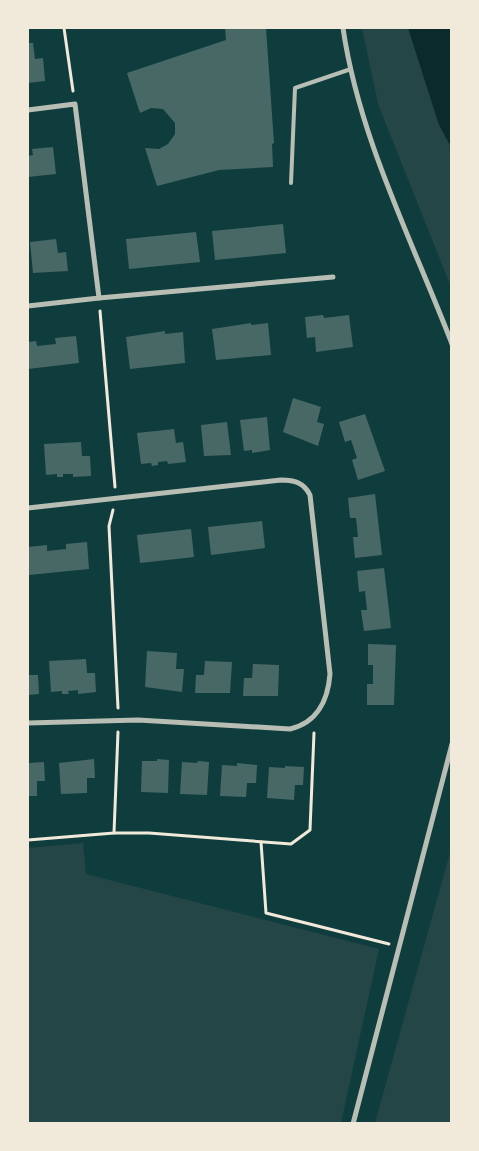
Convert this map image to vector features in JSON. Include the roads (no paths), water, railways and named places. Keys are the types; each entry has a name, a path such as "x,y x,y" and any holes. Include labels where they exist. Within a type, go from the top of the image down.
{"street":[{"path":"344,28 351,69 369,136 452,344"},
{"path":"28,110 75,104 99,298"},
{"path":"28,306 332,277"},
{"path":"28,508 281,480 290,480 306,488 310,495 330,674 326,698 315,715 307,722 290,728 118,720 28,723"},
{"path":"353,1124 452,744"}],"lane":[{"path":"291,183 295,88 351,69"}]}
